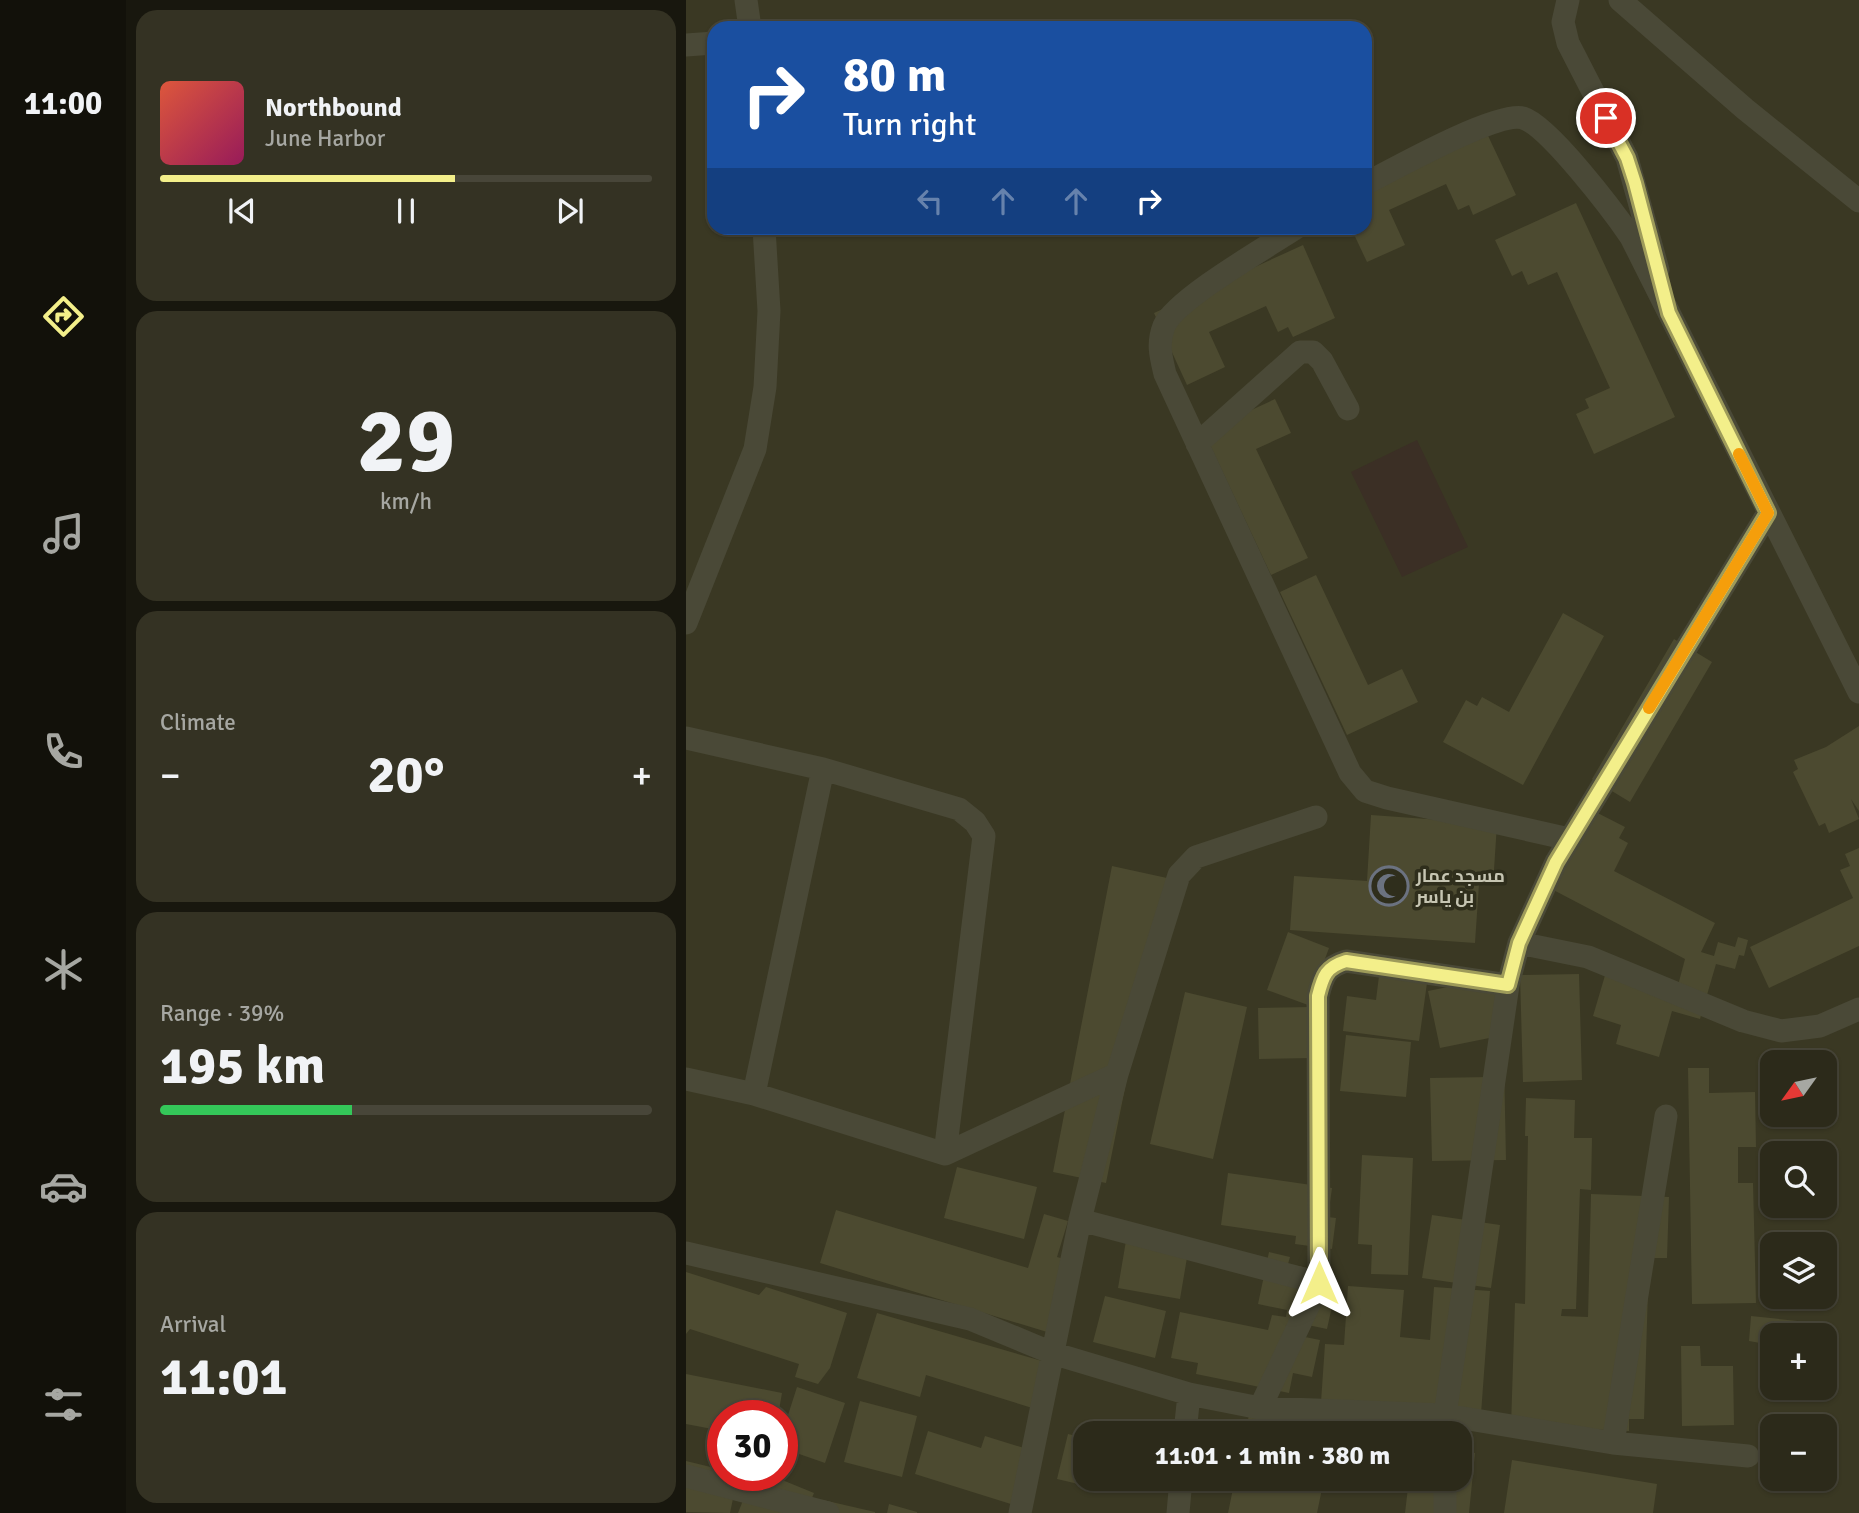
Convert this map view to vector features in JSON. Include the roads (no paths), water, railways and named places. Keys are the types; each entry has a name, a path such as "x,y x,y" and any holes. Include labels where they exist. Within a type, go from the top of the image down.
{"street":[{"path":"746,0 749,21"},
{"path":"1568,0 1563,22 1568,43 1627,158 1669,313"},
{"path":"1620,0 1745,109 1859,201"},
{"path":"686,45 707,44"},
{"path":"1372,181 1495,121 1521,117 1539,128 1612,210 1631,237 1859,692"},
{"path":"686,624 755,449 765,387 769,311 764,235"},
{"path":"1286,235 1187,301 1165,324 1158,346 1165,374 1350,773 1365,791 1569,839"},
{"path":"1197,444 1300,352 1313,352 1322,361 1348,409"},
{"path":"1445,1421 1508,985 1519,943 1569,839 1768,513"},
{"path":"686,738 823,769 958,809 975,822 984,836 945,1154"},
{"path":"754,1094 823,769"},
{"path":"1020,1513 1080,1220 1117,1074 1179,875 1196,857 1316,817"},
{"path":"1519,943 1588,957 1743,1021 1781,1031 1820,1026 1859,1009"},
{"path":"1260,1408 1319,1283 1318,996 1322,978 1330,966 1346,961 1508,985"},
{"path":"686,1079 754,1094 945,1154 1117,1074"},
{"path":"1613,1443 1666,1116"},
{"path":"1080,1220 1319,1283"},
{"path":"686,1253 970,1319 1052,1353 1189,1394 1260,1408 1410,1421"},
{"path":"1186,1421 1189,1394"},
{"path":"1472,1427 1748,1456"},
{"path":"686,1476 828,1513"},
{"path":"1178,1513 1180,1491"},
{"path":"1445,1491 1445,1513"}],"place":[{"name":"مسجد عمار بن ياسر","path":"1389,886"}]}
